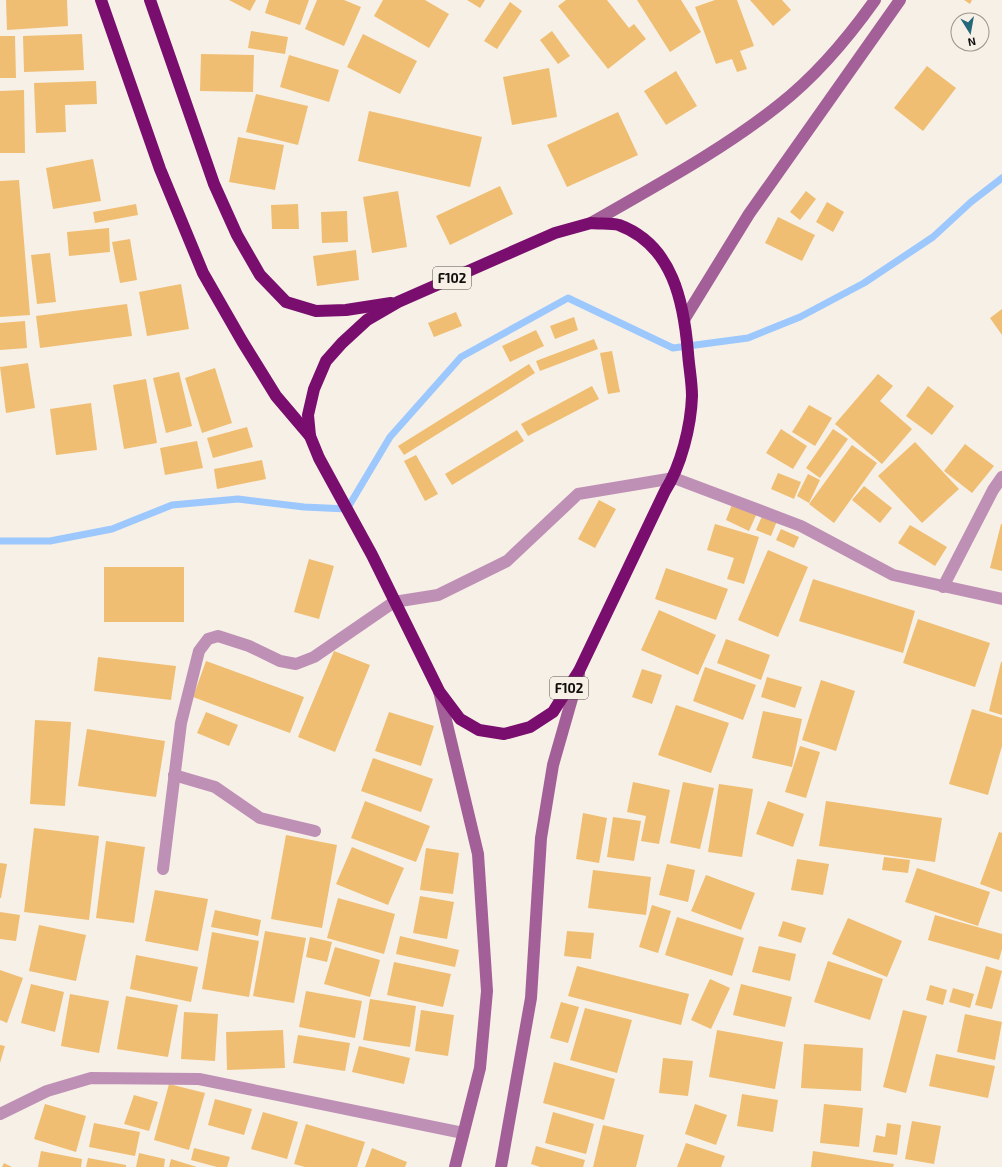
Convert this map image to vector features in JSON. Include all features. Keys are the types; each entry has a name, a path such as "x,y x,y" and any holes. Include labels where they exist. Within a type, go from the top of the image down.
{"highway":[{"name":"F102","path":"101,0 160,169 203,273 276,396 310,436"},
{"name":"F102","path":"150,0 214,184 237,235 260,275 286,302 316,312 346,310 398,302"},
{"name":"F102","path":"591,224 618,225 641,238 660,257 677,286 685,318 692,396 685,440 674,478 665,491 580,671 553,712 530,727 504,734 479,730 460,719 440,691 394,602 372,555 319,458 310,436 308,415 314,389 326,361 342,343 367,320 398,302 555,233 591,224"}],"street":[{"path":"591,224 733,139 780,104 820,67 854,30 875,0"},
{"path":"685,318 749,214 900,0"},
{"path":"943,586 993,490 1002,477"},
{"path":"163,869 182,716 199,651 208,639 218,636 249,646 280,661 296,664 314,657 394,602 438,595 507,561 578,494 674,478 801,526 893,575 1002,599"},
{"name":"F102","path":"501,1167 531,998 542,831 553,765 580,671"},
{"name":"F102","path":"440,691 478,854 487,991 480,1068 455,1167"},
{"path":"174,775 198,780 215,787 260,818 315,831"},
{"path":"0,1114 47,1091 91,1078 199,1079 463,1133"}],"building":[{"path":"6,0 67,0 68,26 7,30"},
{"path":"229,0 256,0 250,11"},
{"path":"269,0 309,0 300,25 265,13"},
{"path":"317,0 344,0 361,7 344,46 305,29"},
{"path":"383,0 425,0 449,14 429,48 374,16"},
{"path":"467,0 485,0 480,8"},
{"path":"566,0 607,0 629,28 634,24 646,39 608,69 558,6"},
{"path":"637,0 681,0 701,32 670,52"},
{"path":"715,0 737,0 754,46 740,51 747,69 737,72 732,59 716,64 695,7"},
{"path":"750,0 782,0 791,10 773,26"},
{"path":"964,0 972,0 970,4"},
{"path":"510,2 522,11 497,49 484,41"},
{"path":"251,31 288,37 285,54 248,48"},
{"path":"552,31 570,56 558,64 540,40"},
{"path":"82,34 84,70 24,72 23,36"},
{"path":"363,34 417,61 400,94 347,67"},
{"path":"0,36 15,36 16,78 0,78"},
{"path":"201,54 254,55 253,92 200,91"},
{"path":"289,55 339,70 329,102 280,87"},
{"path":"927,66 956,88 923,131 894,108"},
{"path":"549,68 557,117 512,125 503,77"},
{"path":"676,71 697,106 666,125 644,91"},
{"path":"96,81 97,104 65,105 66,132 36,133 34,83"},
{"path":"24,90 25,153 0,153 0,91"},
{"path":"256,94 308,106 298,145 246,132"},
{"path":"369,111 482,137 470,187 358,161"},
{"path":"618,112 638,155 567,187 547,145"},
{"path":"238,137 284,145 275,190 229,182"},
{"path":"93,159 101,201 53,209 46,168"},
{"path":"19,180 30,315 0,317 0,181"},
{"path":"500,186 513,214 450,245 436,216"},
{"path":"398,191 407,247 372,253 363,197"},
{"path":"806,191 816,199 800,220 790,212"},
{"path":"827,202 844,212 833,232 816,222"},
{"path":"136,204 138,215 95,223 93,212"},
{"path":"298,204 299,229 272,229 271,205"},
{"path":"347,211 348,242 322,243 321,212"},
{"path":"778,217 815,235 802,261 765,243"},
{"path":"109,228 110,252 69,256 67,232"},
{"path":"130,239 137,280 120,283 112,242"},
{"path":"356,250 359,280 317,286 313,256"},
{"path":"50,253 56,302 37,304 31,255"},
{"path":"181,284 189,329 147,336 139,292"},
{"path":"127,304 132,336 40,348 36,316"},
{"path":"1002,309 1002,335 990,318"},
{"path":"456,312 462,326 434,337 428,323"},
{"path":"574,317 578,330 555,339 550,326"},
{"path":"25,321 27,348 0,350 0,323"},
{"path":"536,330 544,346 510,362 502,346"},
{"path":"594,339 598,349 540,371 536,361"},
{"path":"612,351 620,392 608,394 600,353"},
{"path":"28,363 35,408 6,413 0,367"},
{"path":"529,364 535,373 404,455 398,446"},
{"path":"215,368 232,423 202,433 185,378"},
{"path":"179,372 192,426 166,433 153,378"},
{"path":"878,374 893,386 880,401 912,429 882,464 835,424"},
{"path":"146,379 157,443 124,449 113,385"},
{"path":"592,386 599,399 528,436 521,424"},
{"path":"928,386 954,406 932,435 906,416"},
{"path":"91,403 97,450 56,455 50,409"},
{"path":"809,405 832,418 815,446 792,432"},
{"path":"247,427 253,447 213,458 207,438"},
{"path":"781,429 807,446 793,469 766,453"},
{"path":"833,429 848,439 820,478 806,468"},
{"path":"517,430 524,441 452,485 445,474"},
{"path":"197,441 203,468 165,475 160,448"},
{"path":"915,442 959,489 922,523 878,476"},
{"path":"965,444 994,466 972,493 944,471"},
{"path":"852,445 877,463 834,523 809,504"},
{"path":"416,455 438,494 425,501 404,461"},
{"path":"262,460 266,479 217,489 214,469"},
{"path":"778,473 801,482 794,499 771,489"},
{"path":"808,474 820,480 809,503 797,496"},
{"path":"864,486 892,508 880,523 852,500"},
{"path":"599,500 616,509 595,548 578,539"},
{"path":"733,502 757,513 749,531 726,520"},
{"path":"763,514 777,521 771,536 756,530"},
{"path":"715,524 759,537 744,584 727,579 734,558 707,550"},
{"path":"1002,524 1002,571 990,568"},
{"path":"910,525 947,547 935,566 898,543"},
{"path":"781,529 799,537 794,548 776,540"},
{"path":"768,550 808,567 778,637 738,620"},
{"path":"309,559 334,566 319,619 294,612"},
{"path":"104,567 184,567 184,622 104,622"},
{"path":"666,568 728,589 716,620 655,599"},
{"path":"813,579 915,611 903,653 799,621"},
{"path":"659,610 716,635 698,675 641,650"},
{"path":"918,619 990,643 975,687 903,663"},
{"path":"726,639 770,655 761,680 717,663"},
{"path":"334,651 370,665 335,752 298,737"},
{"path":"98,657 176,666 171,700 94,691"},
{"path":"206,661 304,697 290,733 193,697"},
{"path":"1002,662 1002,715 989,711"},
{"path":"705,667 756,685 743,720 693,701"},
{"path":"642,669 662,675 652,704 632,697"},
{"path":"767,677 802,687 795,708 761,697"},
{"path":"821,680 855,691 836,751 802,740"},
{"path":"676,705 729,723 711,773 658,755"},
{"path":"972,709 1002,718 1002,746 988,795 949,784"},
{"path":"763,711 802,719 792,767 752,758"},
{"path":"206,712 238,725 229,746 197,733"},
{"path":"389,712 434,726 421,766 375,751"},
{"path":"35,720 71,722 65,806 30,804"},
{"path":"87,729 165,741 156,797 78,786"},
{"path":"800,746 820,752 806,798 785,792"},
{"path":"373,758 433,779 421,812 361,791"},
{"path":"633,782 670,790 659,844 641,841 646,816 627,812"},
{"path":"683,782 714,788 700,849 670,843"},
{"path":"719,784 753,789 742,857 708,852"},
{"path":"365,801 430,826 416,862 351,838"},
{"path":"768,801 804,814 793,847 756,834"},
{"path":"826,801 942,818 935,862 819,846"},
{"path":"583,813 607,818 599,863 576,859"},
{"path":"613,817 641,821 634,861 607,857"},
{"path":"34,828 99,836 89,920 24,912"},
{"path":"999,832 1002,833 1002,892 980,884"},
{"path":"286,835 337,845 322,928 271,919"},
{"path":"106,841 145,847 134,923 96,918"},
{"path":"352,847 404,868 388,905 336,884"},
{"path":"426,848 459,853 453,894 420,890"},
{"path":"884,857 910,860 908,873 882,870"},
{"path":"797,859 829,864 823,895 791,890"},
{"path":"0,863 7,864 1,898 0,898"},
{"path":"667,864 695,870 688,902 659,895"},
{"path":"917,868 990,892 978,926 905,902"},
{"path":"593,870 651,877 646,915 588,908"},
{"path":"706,875 755,893 741,930 691,911"},
{"path":"155,890 208,899 198,951 145,941"},
{"path":"420,896 454,902 447,939 413,933"},
{"path":"338,898 395,914 384,954 327,938"},
{"path":"652,905 671,911 658,953 639,947"},
{"path":"215,910 261,920 258,936 211,927"},
{"path":"0,912 20,915 16,941 0,939"},
{"path":"935,915 1002,934 1002,949 999,960 928,940"},
{"path":"677,917 744,938 732,976 665,955"},
{"path":"848,918 902,941 887,977 832,954"},
{"path":"783,921 806,928 801,943 778,936"},
{"path":"39,925 86,935 76,981 29,971"},
{"path":"265,931 306,938 294,1003 253,996"},
{"path":"567,931 594,933 591,959 564,956"},
{"path":"212,932 259,941 249,997 202,989"},
{"path":"400,936 459,950 455,967 396,954"},
{"path":"310,937 332,942 327,962 306,957"},
{"path":"759,946 796,954 790,981 752,972"},
{"path":"335,947 380,960 370,997 324,984"},
{"path":"136,955 198,967 191,1002 130,989"},
{"path":"828,961 883,979 870,1020 814,1002"},
{"path":"394,962 451,974 443,1007 387,995"},
{"path":"577,966 689,994 681,1025 568,996"},
{"path":"986,966 1002,971 992,1009 975,1005"},
{"path":"0,970 23,978 7,1023 0,1020"},
{"path":"710,979 730,988 711,1029 691,1020"},
{"path":"31,984 64,992 55,1032 21,1023"},
{"path":"741,984 792,997 785,1027 733,1015"},
{"path":"930,985 947,990 943,1005 926,1000"},
{"path":"953,988 974,994 970,1008 949,1002"},
{"path":"306,991 362,1001 355,1038 299,1027"},
{"path":"70,994 109,1001 99,1053 61,1046"},
{"path":"126,996 178,1005 168,1057 117,1049"},
{"path":"370,999 416,1006 410,1047 363,1040"},
{"path":"561,1002 579,1007 568,1043 550,1038"},
{"path":"585,1008 632,1020 617,1073 570,1060"},
{"path":"421,1010 454,1015 448,1056 415,1051"},
{"path":"903,1010 927,1016 906,1093 883,1087"},
{"path":"184,1012 218,1014 215,1061 181,1059"},
{"path":"965,1014 1002,1022 995,1060 957,1052"},
{"path":"283,1030 285,1068 227,1070 226,1032"},
{"path":"717,1030 783,1042 775,1089 709,1077"},
{"path":"298,1035 350,1043 345,1071 293,1063"},
{"path":"804,1044 863,1048 861,1091 801,1088"},
{"path":"0,1045 5,1046 0,1063"},
{"path":"359,1046 410,1058 404,1084 352,1072"},
{"path":"936,1054 995,1066 988,1098 929,1086"},
{"path":"663,1058 693,1061 688,1096 659,1093"},
{"path":"554,1062 615,1079 604,1120 543,1103"},
{"path":"169,1084 205,1093 189,1150 154,1140"},
{"path":"742,1094 778,1100 773,1132 737,1126"},
{"path":"134,1095 158,1102 149,1131 124,1124"},
{"path":"215,1099 252,1109 244,1135 208,1125"},
{"path":"45,1104 86,1116 76,1152 34,1139"},
{"path":"695,1104 727,1115 716,1145 685,1134"},
{"path":"824,1104 863,1108 859,1147 820,1143"},
{"path":"263,1112 298,1122 287,1159 251,1149"},
{"path":"553,1112 594,1124 586,1154 545,1143"},
{"path":"912,1121 941,1126 934,1164 905,1159"},
{"path":"94,1123 140,1132 135,1156 89,1147"},
{"path":"887,1123 901,1125 897,1155 873,1152 876,1135 885,1137"},
{"path":"306,1124 365,1142 357,1167 305,1167 294,1164"},
{"path":"603,1125 644,1135 636,1167 593,1167"},
{"path":"686,1143 725,1156 721,1167 677,1167"},
{"path":"536,1146 585,1160 583,1167 540,1167 531,1164"},
{"path":"194,1148 230,1157 227,1167 217,1167 191,1160"},
{"path":"372,1148 407,1162 405,1167 365,1167"},
{"path":"41,1151 82,1159 81,1167 38,1167"},
{"path":"813,1151 894,1164 893,1167 811,1167"},
{"path":"139,1153 165,1159 164,1167 136,1167"},
{"path":"88,1158 126,1165 126,1167 86,1167"},
{"path":"171,1159 197,1167 169,1167"},
{"path":"4,1163 12,1167 2,1167"}],"waterway":[{"path":"0,541 50,541 112,529 172,505 238,499 304,507 347,509 390,437 461,357 568,298 673,348 748,338 800,317 864,283 933,237 971,202 1002,178"}]}
